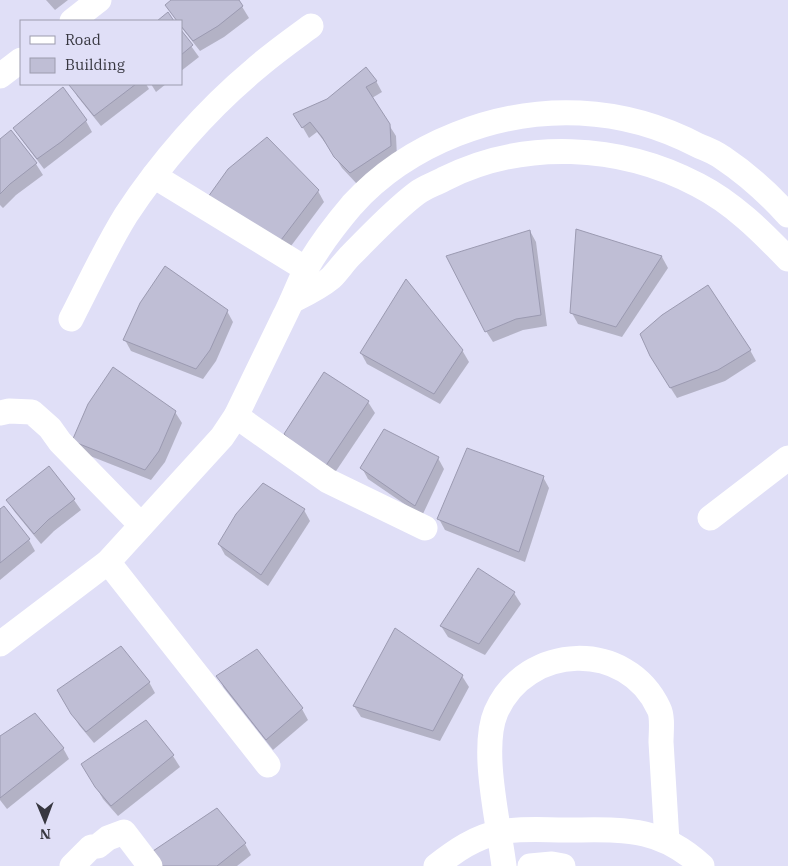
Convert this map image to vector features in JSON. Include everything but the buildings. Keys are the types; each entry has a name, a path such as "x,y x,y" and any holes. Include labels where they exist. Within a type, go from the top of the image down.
{"street":[{"path":"73,20 99,0"},
{"path":"72,319 103,255 127,215 154,176 200,121 233,89 253,70 311,26"},
{"path":"0,76 20,61"},
{"path":"0,644 108,562 222,437 236,416 292,302 306,269 328,235 359,198 383,177 416,154 447,138 494,122 537,114 580,113 630,119 678,134 722,157 762,187 788,215"},
{"path":"561,114 562,151"},
{"path":"447,138 460,171"},
{"path":"292,302 313,291 332,276 382,222 418,192 460,171 500,158 542,152 584,151 624,157 662,168 699,185 733,207 788,259"},
{"path":"154,176 306,269"},
{"path":"0,413 9,411 32,412 50,428 60,442 141,525"},
{"path":"236,416 328,481 425,528"},
{"path":"710,518 788,458"},
{"path":"108,562 268,765"},
{"path":"504,866 490,770 489,738 496,713 509,690 528,673 551,662 577,657 602,661 626,671 646,688 660,710 667,841"},
{"path":"436,866 456,850 500,832 619,830 637,832 667,841 688,853 702,866"},
{"path":"72,866 91,847 98,846 108,838 124,832 150,866"},
{"path":"530,866 552,864 563,866"}]}
